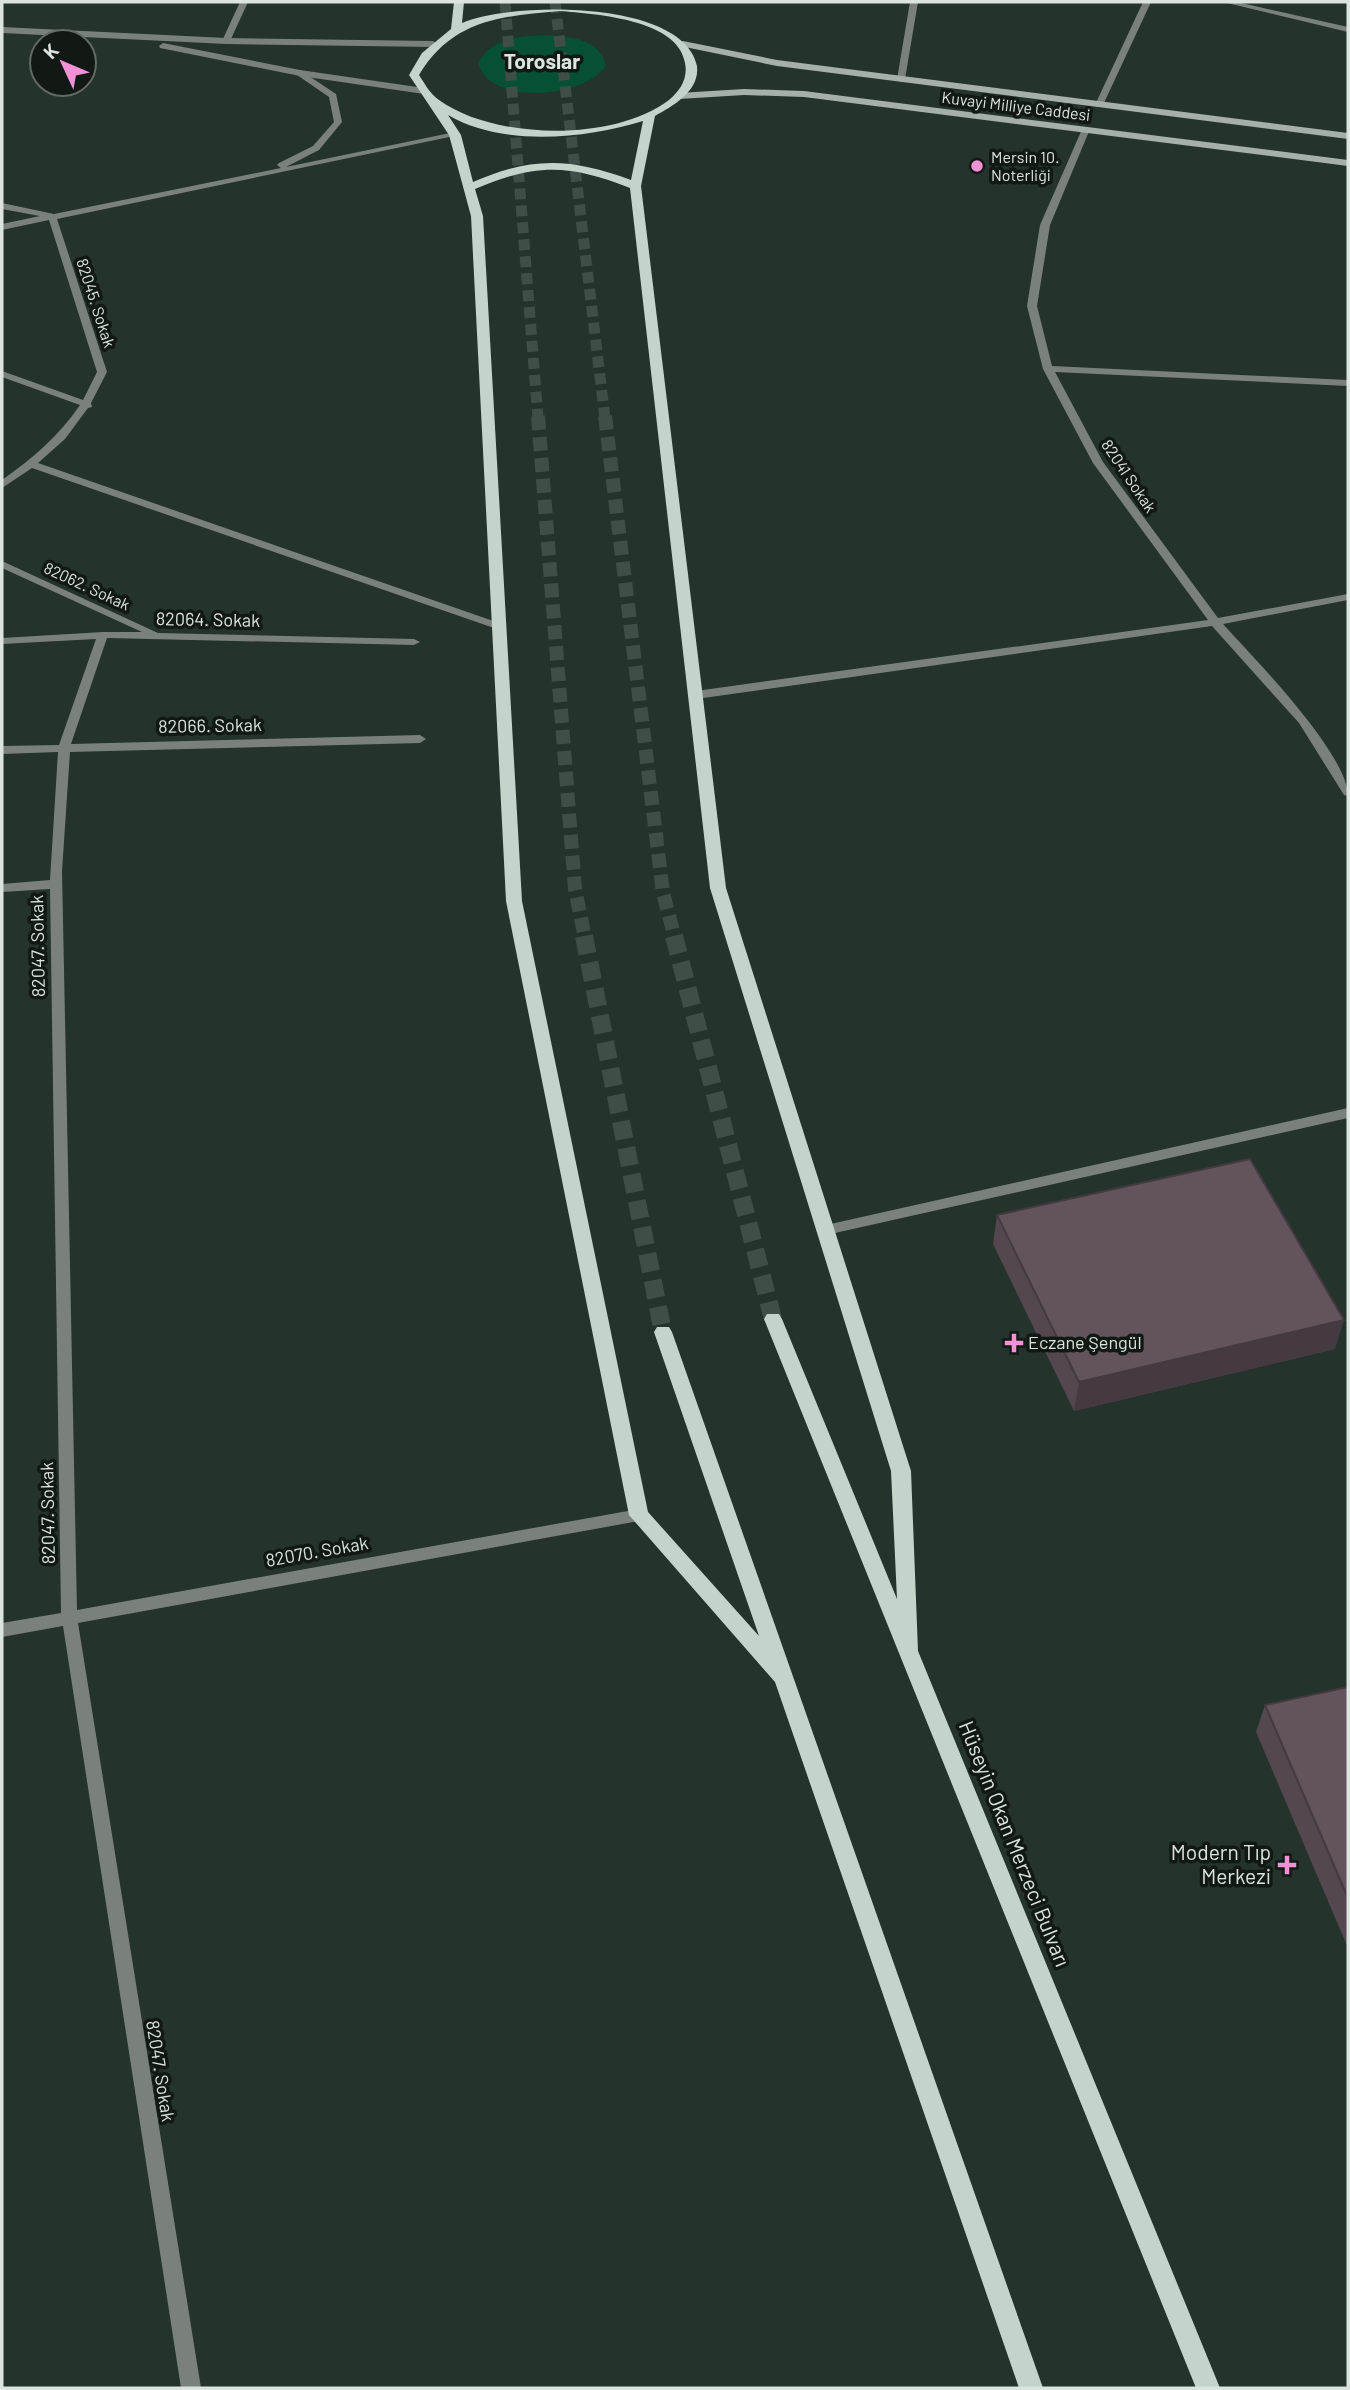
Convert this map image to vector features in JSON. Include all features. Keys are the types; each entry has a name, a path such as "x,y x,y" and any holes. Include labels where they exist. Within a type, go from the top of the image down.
{"main road":[{"path":"456,29 460,2"},
{"path":"619,2 632,18"},
{"path":"429,96 458,116 493,127 532,132 575,132 616,126 650,114 679,96 691,79 693,61 683,44 662,29 632,18 597,10 547,9 486,18 456,29 433,44 414,75 455,135 477,216 514,901 639,1515 781,1675"},
{"name":"Kuvayi Milliye Caddesi","path":"683,44 777,63 1348,136"},
{"name":"Kuvayi Milliye Caddesi","path":"679,96 744,92 804,94 1348,163"},
{"path":"650,114 635,186 719,888 901,1471 909,1650"},
{"path":"470,188 504,172 554,163 594,170 635,186"},
{"name":"Hüseyin Okan Merzeci Bulvarı","path":"773,1319 1208,2388"},
{"path":"663,1332 1031,2388"}],"street":[{"path":"226,41 244,2"},
{"path":"901,79 914,2"},
{"path":"1099,105 1147,2"},
{"path":"1227,2 1348,30"},
{"path":"2,30 226,41 433,44"},
{"path":"117,37 429,96"},
{"path":"263,174 316,148 338,122 333,96 300,73"},
{"name":"82041 Sokak","path":"1086,129 1045,225 1032,306 1048,369 1098,463 1215,622 1303,721 1348,792"},
{"path":"2,227 455,135"},
{"path":"2,206 52,216"},
{"name":"82045. Sokak","path":"2,485 31,464 70,429 88,405 102,372 52,216"},
{"path":"1048,369 1346,384"},
{"path":"2,374 88,405"},
{"path":"31,464 498,626"},
{"name":"82062. Sokak","path":"2,564 159,636"},
{"path":"696,695 1215,622 1348,597"},
{"name":"82064. Sokak","path":"2,641 103,635 414,642"},
{"name":"82047. Sokak","path":"103,635 64,747 56,884 69,1616 191,2388"},
{"name":"82066. Sokak","path":"2,750 420,739"},
{"path":"2,888 56,884"},
{"path":"826,1230 1348,1113"},
{"name":"82070. Sokak","path":"2,1630 639,1515"}],"green space":[{"path":"546,35 574,38 591,44 603,57 606,66 595,77 578,85 559,91 538,93 518,92 500,87 486,77 478,63 490,48 498,43"}],"building":[{"path":"1250,1159 1344,1320 1079,1382 997,1215"},
{"path":"1348,1687 1348,1898 1265,1705"}],"tunnel":[{"path":"505,2 538,418"},
{"path":"555,2 605,418"},
{"path":"538,416 575,889 585,938"},
{"path":"605,416 663,893 675,938"},
{"path":"584,936 663,1332"},
{"path":"674,936 773,1319"}],"place":[{"name":"Mersin 10. Noterliği","path":"977,166"},
{"name":"Eczane Şengül","path":"1014,1343"},
{"name":"Modern Tıp Merkezi","path":"1287,1865"}],"district":[{"name":"Toroslar","path":"542,62"}]}
